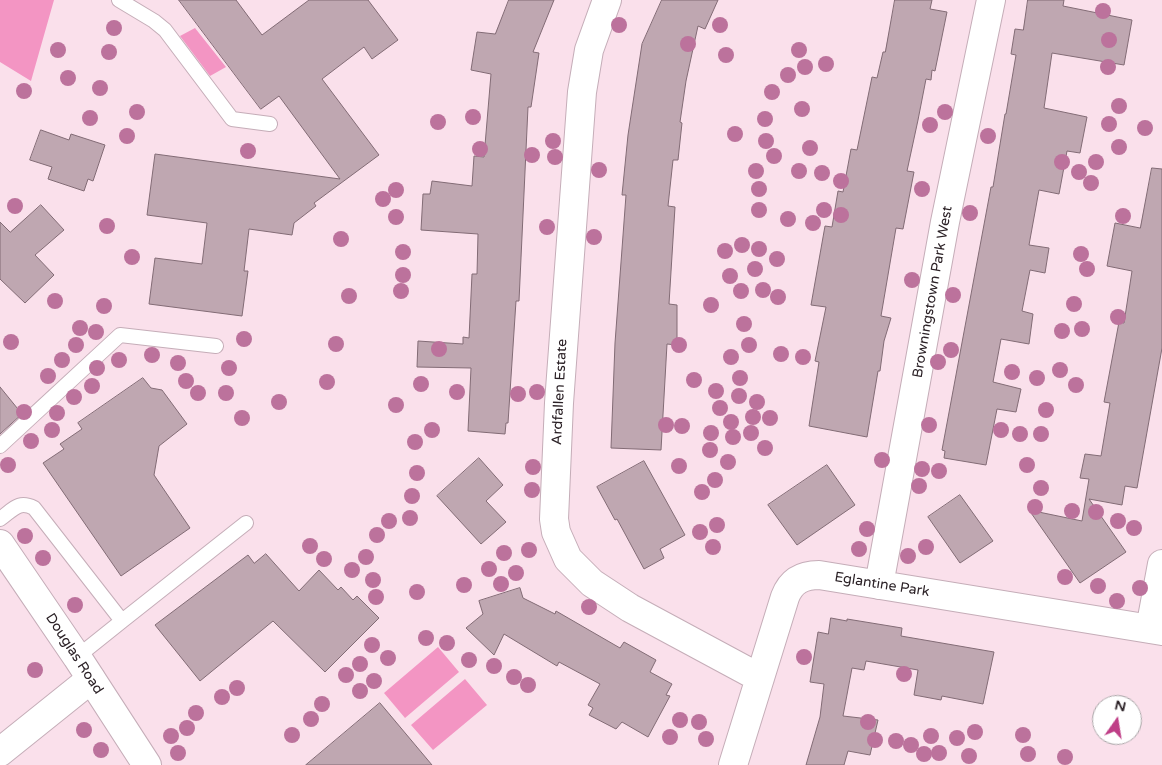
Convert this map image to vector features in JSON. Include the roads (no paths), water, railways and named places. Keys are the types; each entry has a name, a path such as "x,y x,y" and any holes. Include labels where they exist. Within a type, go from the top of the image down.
{"street":[{"name":"Ardfallen Estate","path":"607,0 589,50 582,97 559,403 554,519 556,532 568,559 592,583 630,608 760,678"},
{"name":"Browningstown Park West","path":"879,585 945,222 991,0"},
{"name":"Douglas Road","path":"0,544 147,765"},
{"path":"1156,630 1162,564"},
{"name":"Eglantine Park","path":"733,765 783,602 794,582 806,575 820,575 1156,630"},
{"path":"0,752 84,668"}],"lane":[{"path":"119,0 154,21 165,30 232,118 270,124"},
{"path":"0,446 120,336 216,346"},
{"path":"0,519 18,506 26,504 34,508 122,621"},
{"path":"84,668 122,621 246,523"}]}
